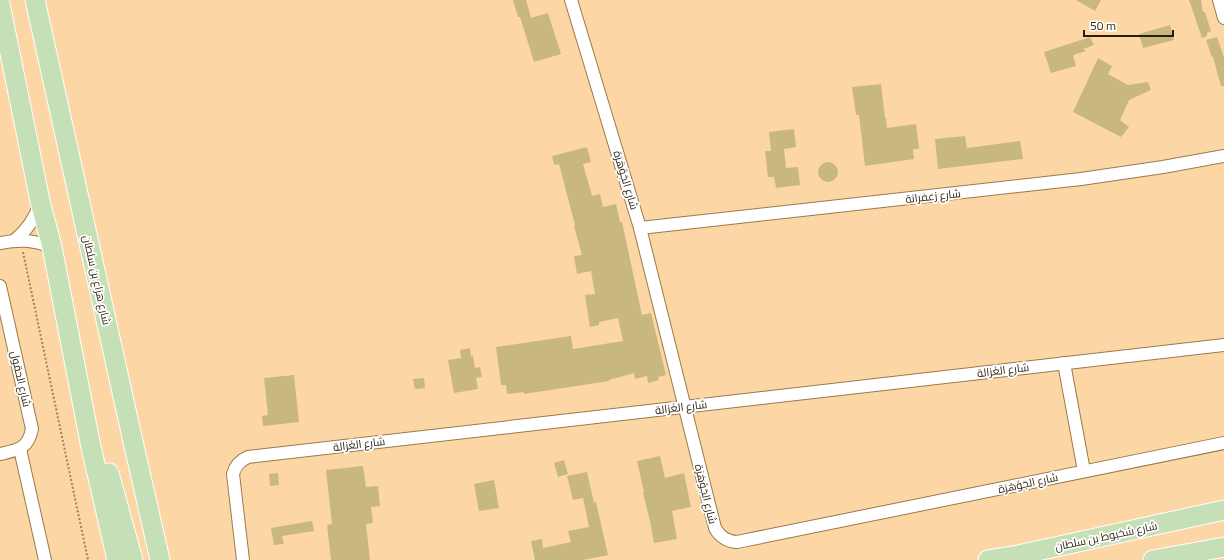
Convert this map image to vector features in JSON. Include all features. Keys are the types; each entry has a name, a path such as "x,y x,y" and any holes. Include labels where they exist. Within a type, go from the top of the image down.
{"main road":[{"name":"شارع هزاع بن سلطان","path":"35,0 160,560"},
{"path":"0,4 40,202 52,247 85,417 117,560"},
{"path":"70,160 82,178 90,197 172,560"},
{"path":"85,417 99,442 134,560"},
{"name":"شارع شخبوط بن سلطان","path":"988,560 1014,556 1224,510"},
{"path":"1153,560 1224,547"}],"street":[{"name":"شارع الجَوْهَرَة","path":"571,0 640,228 714,528 724,539 730,542 737,542 1224,443"},
{"path":"1219,0 1224,18"},
{"name":"شارع زعفرانة","path":"640,228 1088,178 1224,156"},
{"path":"18,240 37,213 40,202"},
{"path":"0,243 18,240 38,242 52,247"},
{"name":"شارع الحقول","path":"0,286 32,429 28,441 20,449"},
{"name":"شارع الغَزالة","path":"243,560 233,474 238,464 248,457 1224,345"},
{"path":"1064,363 1084,471"},
{"path":"0,454 20,449 45,560"}],"path":[{"path":"18,240 88,560"}],"building":[{"path":"513,0 526,0 531,18 548,13 561,54 534,62"},
{"path":"1076,0 1101,0 1095,11"},
{"path":"1189,0 1201,0 1203,12 1205,12 1211,31 1207,33 1207,36 1202,38"},
{"path":"1170,25 1174,40 1143,48 1139,34"},
{"path":"1090,37 1094,45 1083,49 1086,51 1073,55 1076,66 1051,73 1044,52"},
{"path":"1217,37 1224,57 1224,86 1221,86 1213,57 1206,40"},
{"path":"1098,58 1112,66 1108,74 1128,85 1148,82 1151,90 1129,100 1120,120 1129,127 1121,137 1073,112"},
{"path":"881,84 887,128 916,124 919,149 913,149 914,159 865,166 859,115 856,115 852,87"},
{"path":"794,129 796,147 784,149 786,168 798,167 800,185 776,188 774,177 768,177 765,151 771,151 769,132"},
{"path":"965,136 967,148 1020,141 1023,159 938,169 935,139"},
{"path":"587,147 591,162 583,164 592,196 600,194 603,207 616,204 620,222 622,222 642,315 651,313 666,375 658,377 659,380 648,383 647,376 635,379 634,373 609,381 524,394 524,392 507,394 506,385 501,385 496,347 571,336 573,349 623,341 618,318 599,322 599,325 590,327 585,295 595,294 591,271 577,274 574,256 582,255 559,164 554,165 552,156"},
{"path":"828,162 835,165 838,172 835,179 828,182 821,179 818,172 821,165"},
{"path":"470,348 475,368 480,367 482,377 476,378 478,389 454,393 448,360 461,358 460,350"},
{"path":"294,375 299,422 263,426 262,416 268,415 264,378"},
{"path":"424,378 425,388 415,389 413,379"},
{"path":"660,456 665,478 684,473 691,507 672,511 677,539 654,543 637,461"},
{"path":"564,460 568,474 558,477 554,463"},
{"path":"363,466 366,487 378,486 380,506 371,507 373,523 366,524 370,560 331,560 327,525 332,524 326,470"},
{"path":"587,472 594,503 596,502 608,555 583,560 535,560 531,541 542,539 543,548 571,542 568,531 589,527 583,498 573,500 567,476"},
{"path":"278,473 279,485 270,486 269,474"},
{"path":"494,480 499,508 479,511 474,484"},
{"path":"312,521 314,531 282,536 284,544 274,545 271,528"}]}
